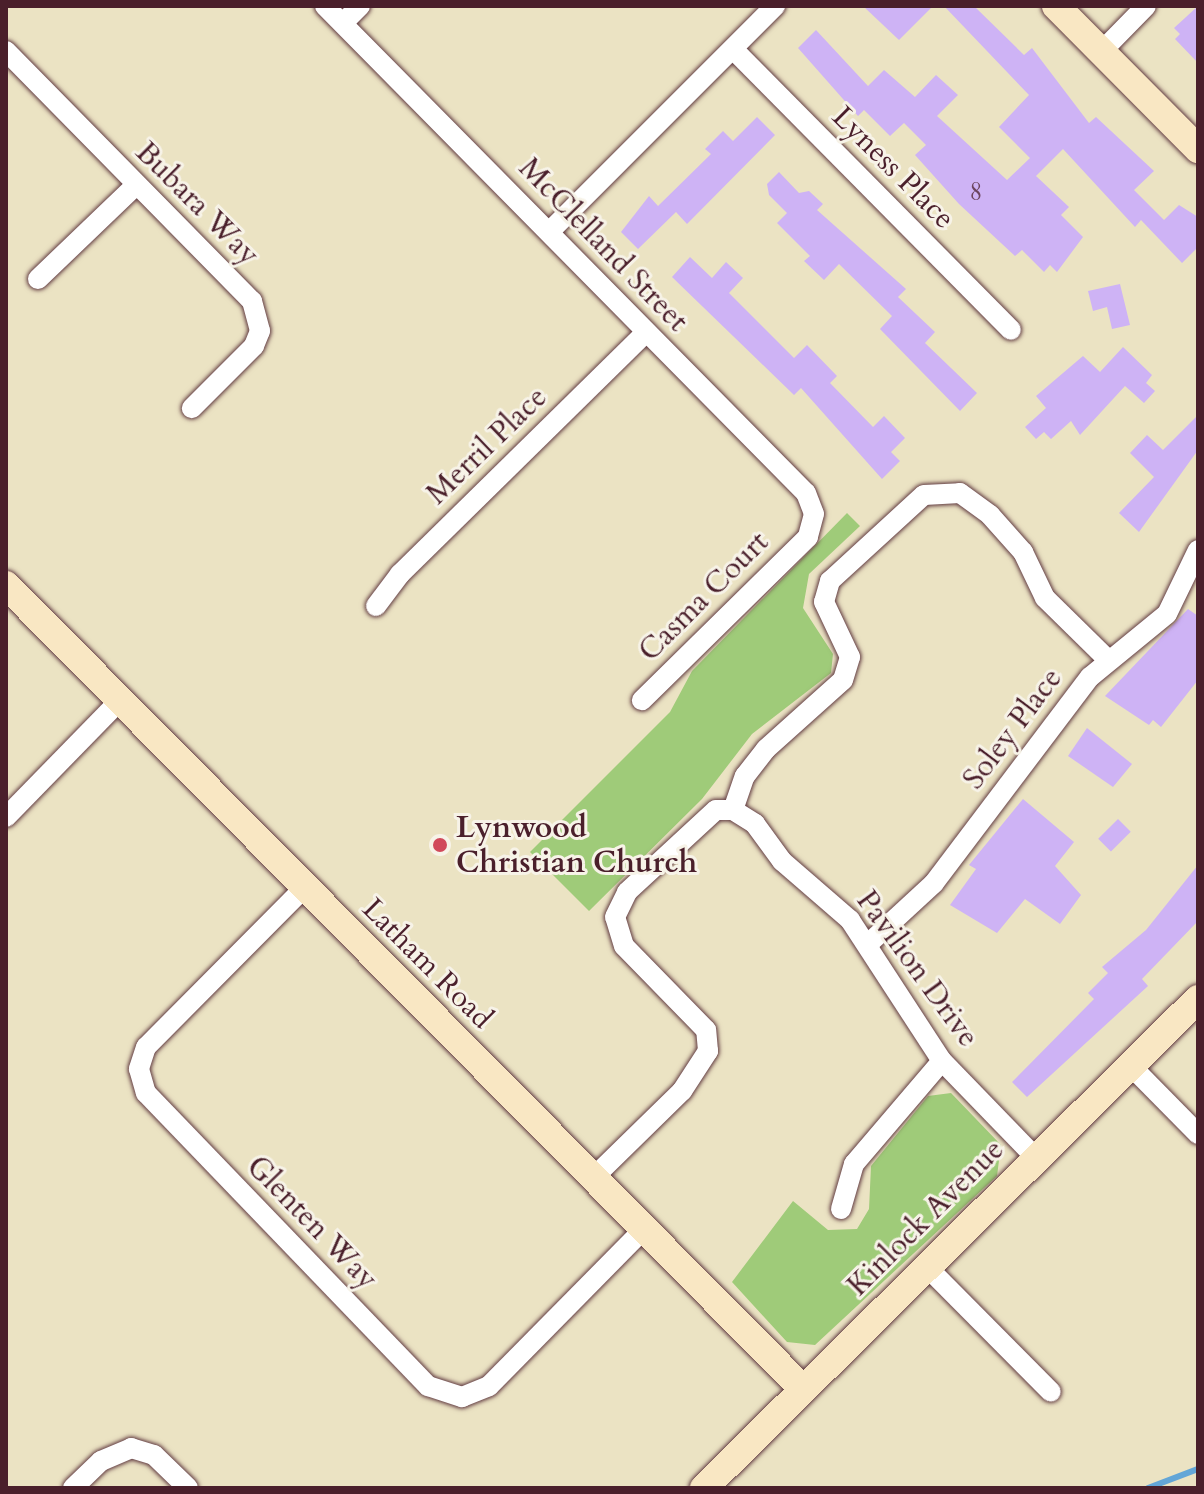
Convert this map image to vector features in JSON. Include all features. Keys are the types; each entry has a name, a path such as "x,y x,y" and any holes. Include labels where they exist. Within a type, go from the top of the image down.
{"street":[{"name":"McClelland Street","path":"325,6 806,493 814,514 808,537"},
{"path":"343,23 360,6"},
{"path":"549,232 775,6"},
{"path":"1056,6 1198,149"},
{"path":"1101,52 1146,6"},
{"name":"Lyness Place","path":"733,49 1011,330"},
{"name":"Bubara Way","path":"6,51 135,186 252,301 259,317 254,346 192,408"},
{"path":"38,279 135,186"},
{"name":"Merril Place","path":"376,606 400,574 645,333"},
{"path":"592,1179 682,1091 709,1041 694,1015 616,934 619,904 699,821 733,810 745,776 766,749 843,680 850,657 824,602 830,581 924,495 960,493 990,515 1023,552 1045,598 1107,659"},
{"name":"Casma Court","path":"642,700 808,537"},
{"name":"Soley Place","path":"869,943 934,883 1107,659 1167,614 1198,550"},
{"name":"Latham Road","path":"6,585 802,1388"},
{"path":"6,817 120,700"},
{"name":"Pavilion Drive","path":"733,810 755,824 782,861 869,943 942,1061 1036,1158"},
{"name":"Glenten Way","path":"304,888 146,1047 139,1069 146,1093 428,1386 462,1397 489,1386 643,1230"},
{"name":"Kinlock Avenue","path":"704,1488 1198,999"},
{"path":"841,1209 854,1164 942,1061"},
{"path":"1130,1065 1198,1134"},
{"path":"926,1266 1051,1392"},
{"path":"73,1488 101,1461 131,1448 154,1455 188,1488"}],"green space":[{"path":"847,513 860,526 809,574 803,608 833,654 831,673 752,734 702,799 589,911 530,852 670,712 692,671"},
{"path":"951,1093 1001,1145 997,1176 815,1345 787,1342 732,1282 793,1201 828,1230 857,1229 869,1209 871,1166 928,1096"}],"building":[{"path":"863,6 933,6 899,40"},
{"path":"944,6 974,6 1024,55 1032,48 1089,123 1096,117 1154,171 1134,190 1164,220 1179,205 1198,217 1198,247 1182,263 1141,220 1135,227 1063,149 1036,176 1069,207 1061,215 1083,237 1057,272 1050,265 1044,272 1022,250 1015,256 959,204 915,155 926,145 904,123 890,136 864,110 858,116 798,48 816,30 868,86 884,70 915,97 936,75 958,95 937,116 1007,180 1030,158 999,127 1029,95"},
{"path":"1198,6 1198,63 1175,39 1180,34 1174,28"},
{"path":"757,117 775,135 687,224 676,212 638,249 621,232 649,196 658,206 711,154 705,149 723,131 733,141"},
{"path":"779,172 799,193 809,191 823,204 817,210 906,289 898,297 935,332 925,343 977,393 960,411 880,329 892,316 839,264 824,280 804,261 810,256 777,223 787,213 769,195 767,184"},
{"path":"690,257 712,278 726,262 743,278 729,293 794,358 807,345 837,376 830,383 873,427 884,416 905,438 891,452 900,461 882,479 801,388 794,395 672,277"},
{"path":"1120,284 1130,325 1112,329 1107,307 1093,311 1088,291"},
{"path":"1123,347 1152,375 1146,383 1155,391 1144,403 1125,386 1080,435 1071,421 1051,439 1044,432 1036,439 1025,427 1046,408 1036,396 1083,356 1100,372"},
{"path":"1198,415 1198,450 1139,532 1119,513 1154,477 1130,453 1147,435 1163,450"},
{"path":"1188,609 1198,616 1198,680 1161,727 1153,720 1149,725 1105,696"},
{"path":"1087,728 1132,764 1113,787 1068,756"},
{"path":"1023,799 1074,842 1055,866 1081,895 1060,924 1025,899 997,933 950,905 976,869 969,865"},
{"path":"1118,819 1131,832 1111,852 1098,839"},
{"path":"1198,865 1198,921 1142,979 1148,986 1027,1097 1012,1082 1094,999 1088,993 1108,973 1102,967 1146,930"}],"waterway":[{"path":"1148,1488 1198,1469"}],"place":[{"name":"Lynwood Christian Church","path":"440,845"}]}
